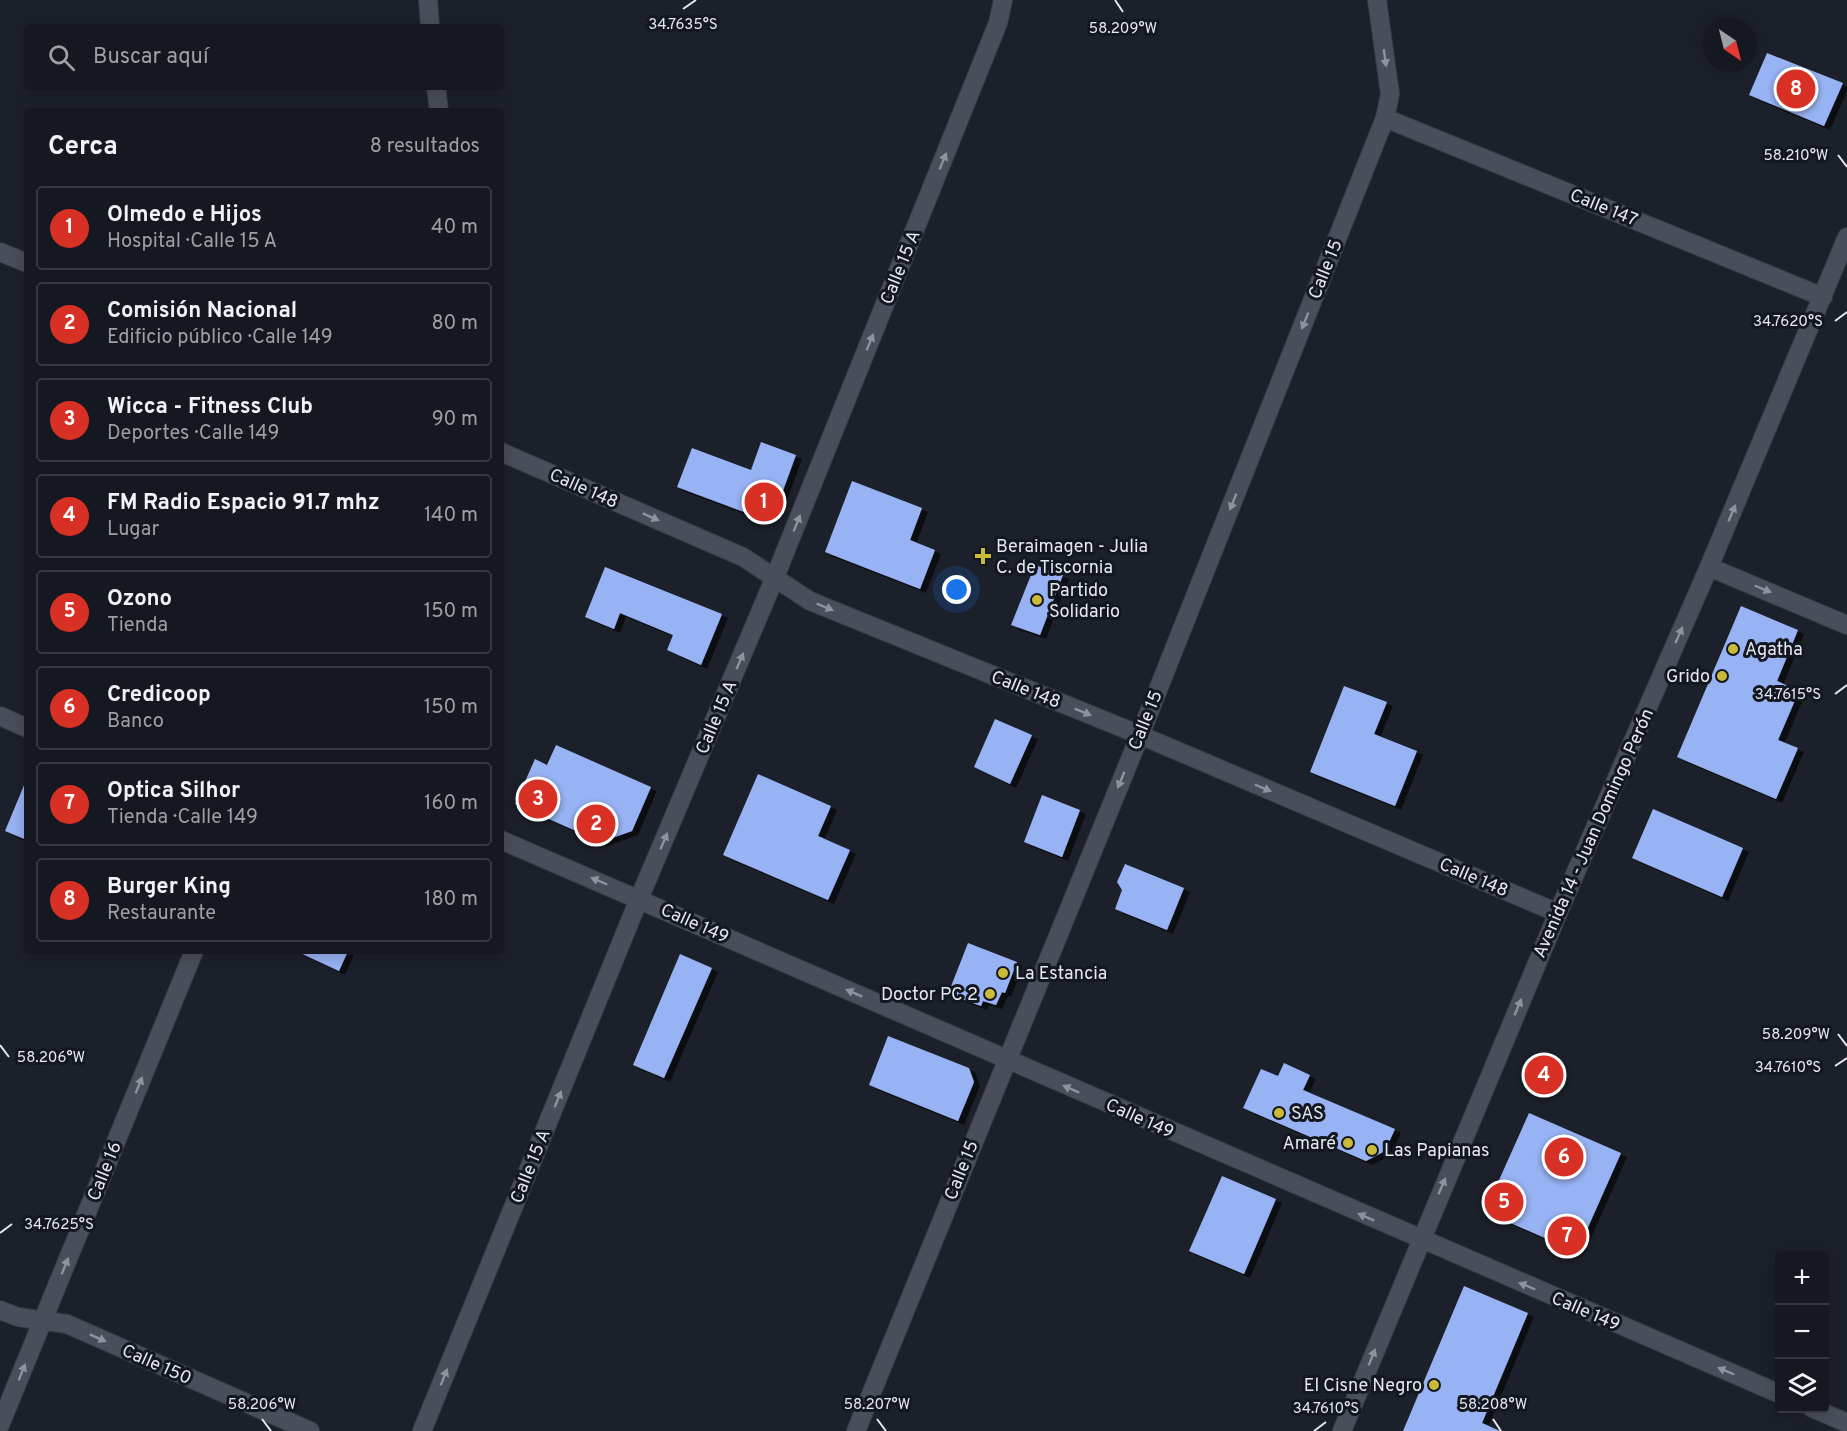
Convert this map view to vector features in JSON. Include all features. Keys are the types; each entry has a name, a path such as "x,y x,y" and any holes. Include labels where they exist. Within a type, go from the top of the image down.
{"street":[{"path":"428,0 430,24"},
{"name":"Calle 15 A","path":"422,1431 639,898 775,578 994,34 1003,0"},
{"name":"Calle 15","path":"856,1431 1005,1060 1140,735 1385,118 1390,94 1377,0"},
{"path":"436,90 438,108"},
{"name":"Calle 147","path":"1385,118 1822,297"},
{"name":"Avenida 14 - Juan Domingo Perón","path":"1342,1431 1419,1240 1709,567 1847,237"},
{"path":"0,252 24,262"},
{"name":"Calle 148","path":"504,453 743,557 810,601 1140,735 1558,913"},
{"path":"1709,567 1847,625"},
{"path":"0,716 24,727"},
{"name":"Calle 149","path":"504,841 639,898 1419,1240 1775,1392"},
{"name":"Calle 16","path":"0,1425 193,954"},
{"name":"Calle 150","path":"0,1310 18,1317 67,1324 310,1431"},
{"path":"1824,1413 1847,1423"}],"building":[{"path":"1767,53 1843,83 1824,126 1749,95"},
{"path":"761,442 796,455 777,507 752,515 677,487 692,448 751,470"},
{"path":"852,481 922,508 910,540 935,550 920,589 825,552"},
{"name":"Partido Solidario","path":"1035,565 1063,575 1040,635 1011,625"},
{"path":"605,567 722,614 701,665 667,650 673,635 620,613 614,629 585,617"},
{"path":"1741,606 1798,630 1777,681 1799,691 1778,740 1798,748 1776,799 1677,757"},
{"path":"1344,686 1387,702 1374,734 1417,751 1395,806 1310,772"},
{"path":"995,719 1032,735 1010,784 974,767"},
{"path":"556,745 651,787 632,831 601,842 515,804 535,759 547,765"},
{"path":"758,774 831,806 818,836 850,850 828,900 723,855"},
{"path":"24,785 24,839 5,831"},
{"path":"1042,795 1080,810 1062,857 1024,842"},
{"path":"1653,809 1743,848 1722,897 1632,858"},
{"path":"1125,864 1184,888 1167,930 1115,909 1122,890 1117,882"},
{"path":"968,943 1017,962 1005,993 1002,992 996,1005 983,1001 981,1006 948,994"},
{"path":"302,954 347,954 339,971"},
{"path":"680,954 712,968 664,1078 633,1065"},
{"path":"888,1036 969,1068 974,1082 958,1121 869,1085"},
{"path":"1284,1063 1310,1075 1303,1090 1395,1129 1385,1151 1366,1161 1243,1108 1261,1069 1278,1076"},
{"path":"1529,1113 1621,1153 1577,1252 1499,1218 1491,1198"},
{"path":"1222,1176 1276,1199 1244,1274 1189,1251"},
{"path":"1464,1286 1528,1313 1482,1423 1500,1431 1403,1431"}],"place":[{"name":"Burger King","path":"1796,89"},
{"name":"Olmedo e Hijos","path":"764,502"},
{"name":"Beraimagen - Julia C. de Tiscornia","path":"983,556"},
{"name":"Partido Solidario","path":"1037,600"},
{"name":"Agatha","path":"1733,649"},
{"name":"Grido","path":"1722,676"},
{"name":"Wicca - Fitness Club","path":"538,799"},
{"name":"Comisión Nacional","path":"596,824"},
{"name":"La Estancia","path":"1003,973"},
{"name":"Doctor PC 2","path":"990,994"},
{"name":"FM Radio Espacio 91.7 mhz","path":"1544,1075"},
{"name":"SAS","path":"1279,1113"},
{"name":"Amaré","path":"1348,1143"},
{"name":"Las Papianas","path":"1372,1150"},
{"name":"Credicoop","path":"1564,1157"},
{"name":"Ozono","path":"1504,1202"},
{"name":"Optica Silhor","path":"1567,1236"},
{"name":"El Cisne Negro","path":"1434,1385"}]}
